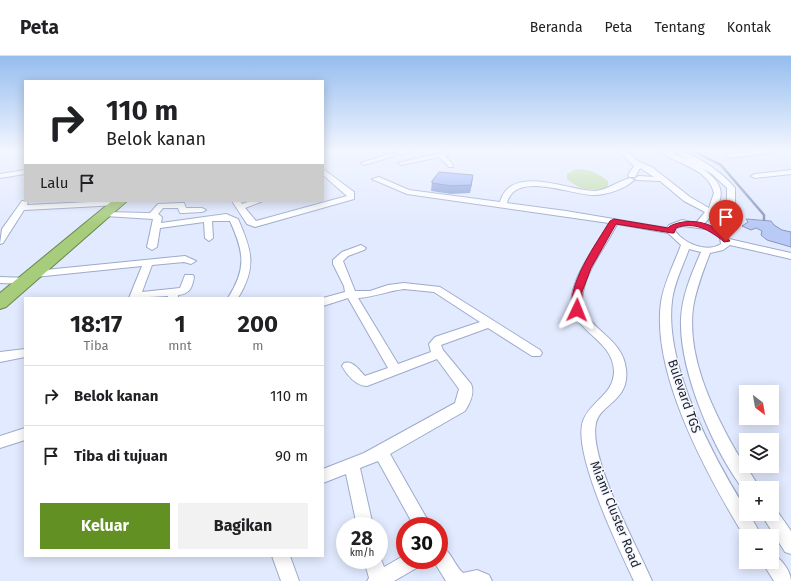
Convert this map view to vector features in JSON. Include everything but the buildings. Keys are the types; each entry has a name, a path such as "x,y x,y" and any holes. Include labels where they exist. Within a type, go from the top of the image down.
{"highway":[{"path":"0,303 119,202"}],"street":[{"path":"252,202 238,204 250,222 255,224 351,197 351,194 329,176"},
{"path":"656,176 700,207 710,212"},
{"path":"699,224 710,212 717,197 714,183 705,176"},
{"path":"718,176 731,188 731,208 718,232"},
{"path":"755,176 760,176"},
{"path":"503,205 507,192 519,185 536,184 595,193 612,189 634,178 660,179"},
{"path":"324,182 334,179"},
{"path":"376,179 407,192 614,221 672,231 678,240 707,250 722,248 726,245 726,241"},
{"path":"0,241 6,229 24,205 119,202"},
{"path":"152,216 163,205 182,205 183,211 202,210"},
{"path":"105,214 158,217 152,247"},
{"path":"157,226 226,217 234,219 247,251 248,260 242,282 234,297"},
{"path":"208,220 209,238"},
{"name":"Miami Cluster Road","path":"614,221 587,268 578,292 576,306 581,318 616,350 620,361 619,387 613,395 595,411 588,423 587,431 594,464 605,495 643,581"},
{"path":"672,231 672,227 682,223 699,224 718,232 726,241 791,256"},
{"name":"Bulevard TGS","path":"686,244 673,279 666,310 672,364 702,445 718,477 750,529"},
{"path":"361,248 345,254 338,260 349,286 350,294 373,330 395,370"},
{"name":"Bulevard TGS","path":"707,250 696,273 690,296 686,328 689,346 694,371 711,415 734,463 746,481"},
{"path":"0,280 31,278 185,259 191,261"},
{"path":"148,264 134,297 173,295 187,288 189,277"},
{"path":"324,302 350,294 371,294 388,288 404,286 425,287 443,292 488,324 536,353"},
{"path":"324,476 352,466 381,452 460,407 464,401 466,388 438,352 435,344 439,340 488,324"},
{"path":"348,366 363,382 432,357 438,352"},
{"path":"0,357 24,353"},
{"path":"0,442 24,434"},
{"path":"381,452 418,517"},
{"path":"352,466 363,517"},
{"path":"774,521 791,546"},
{"path":"281,557 290,581"},
{"path":"375,569 377,581 398,569"},
{"path":"448,569 452,575 459,581"},
{"path":"776,569 785,581"},
{"path":"465,581 477,579 483,581"}],"green space":[{"path":"567,176 600,176 608,181 608,187 592,190 586,189 576,186 567,179"}],"water":[{"path":"746,219 771,221 782,230 791,232 791,247 767,240 761,235 762,231 756,228 751,230 742,226 748,222"}],"waterway":[{"path":"730,176 764,215 764,220"}],"route":[{"path":"577,310 576,306 578,292 587,268 597,248 605,238 614,221 672,231 672,227 676,224 699,224 718,232 726,241"}]}
